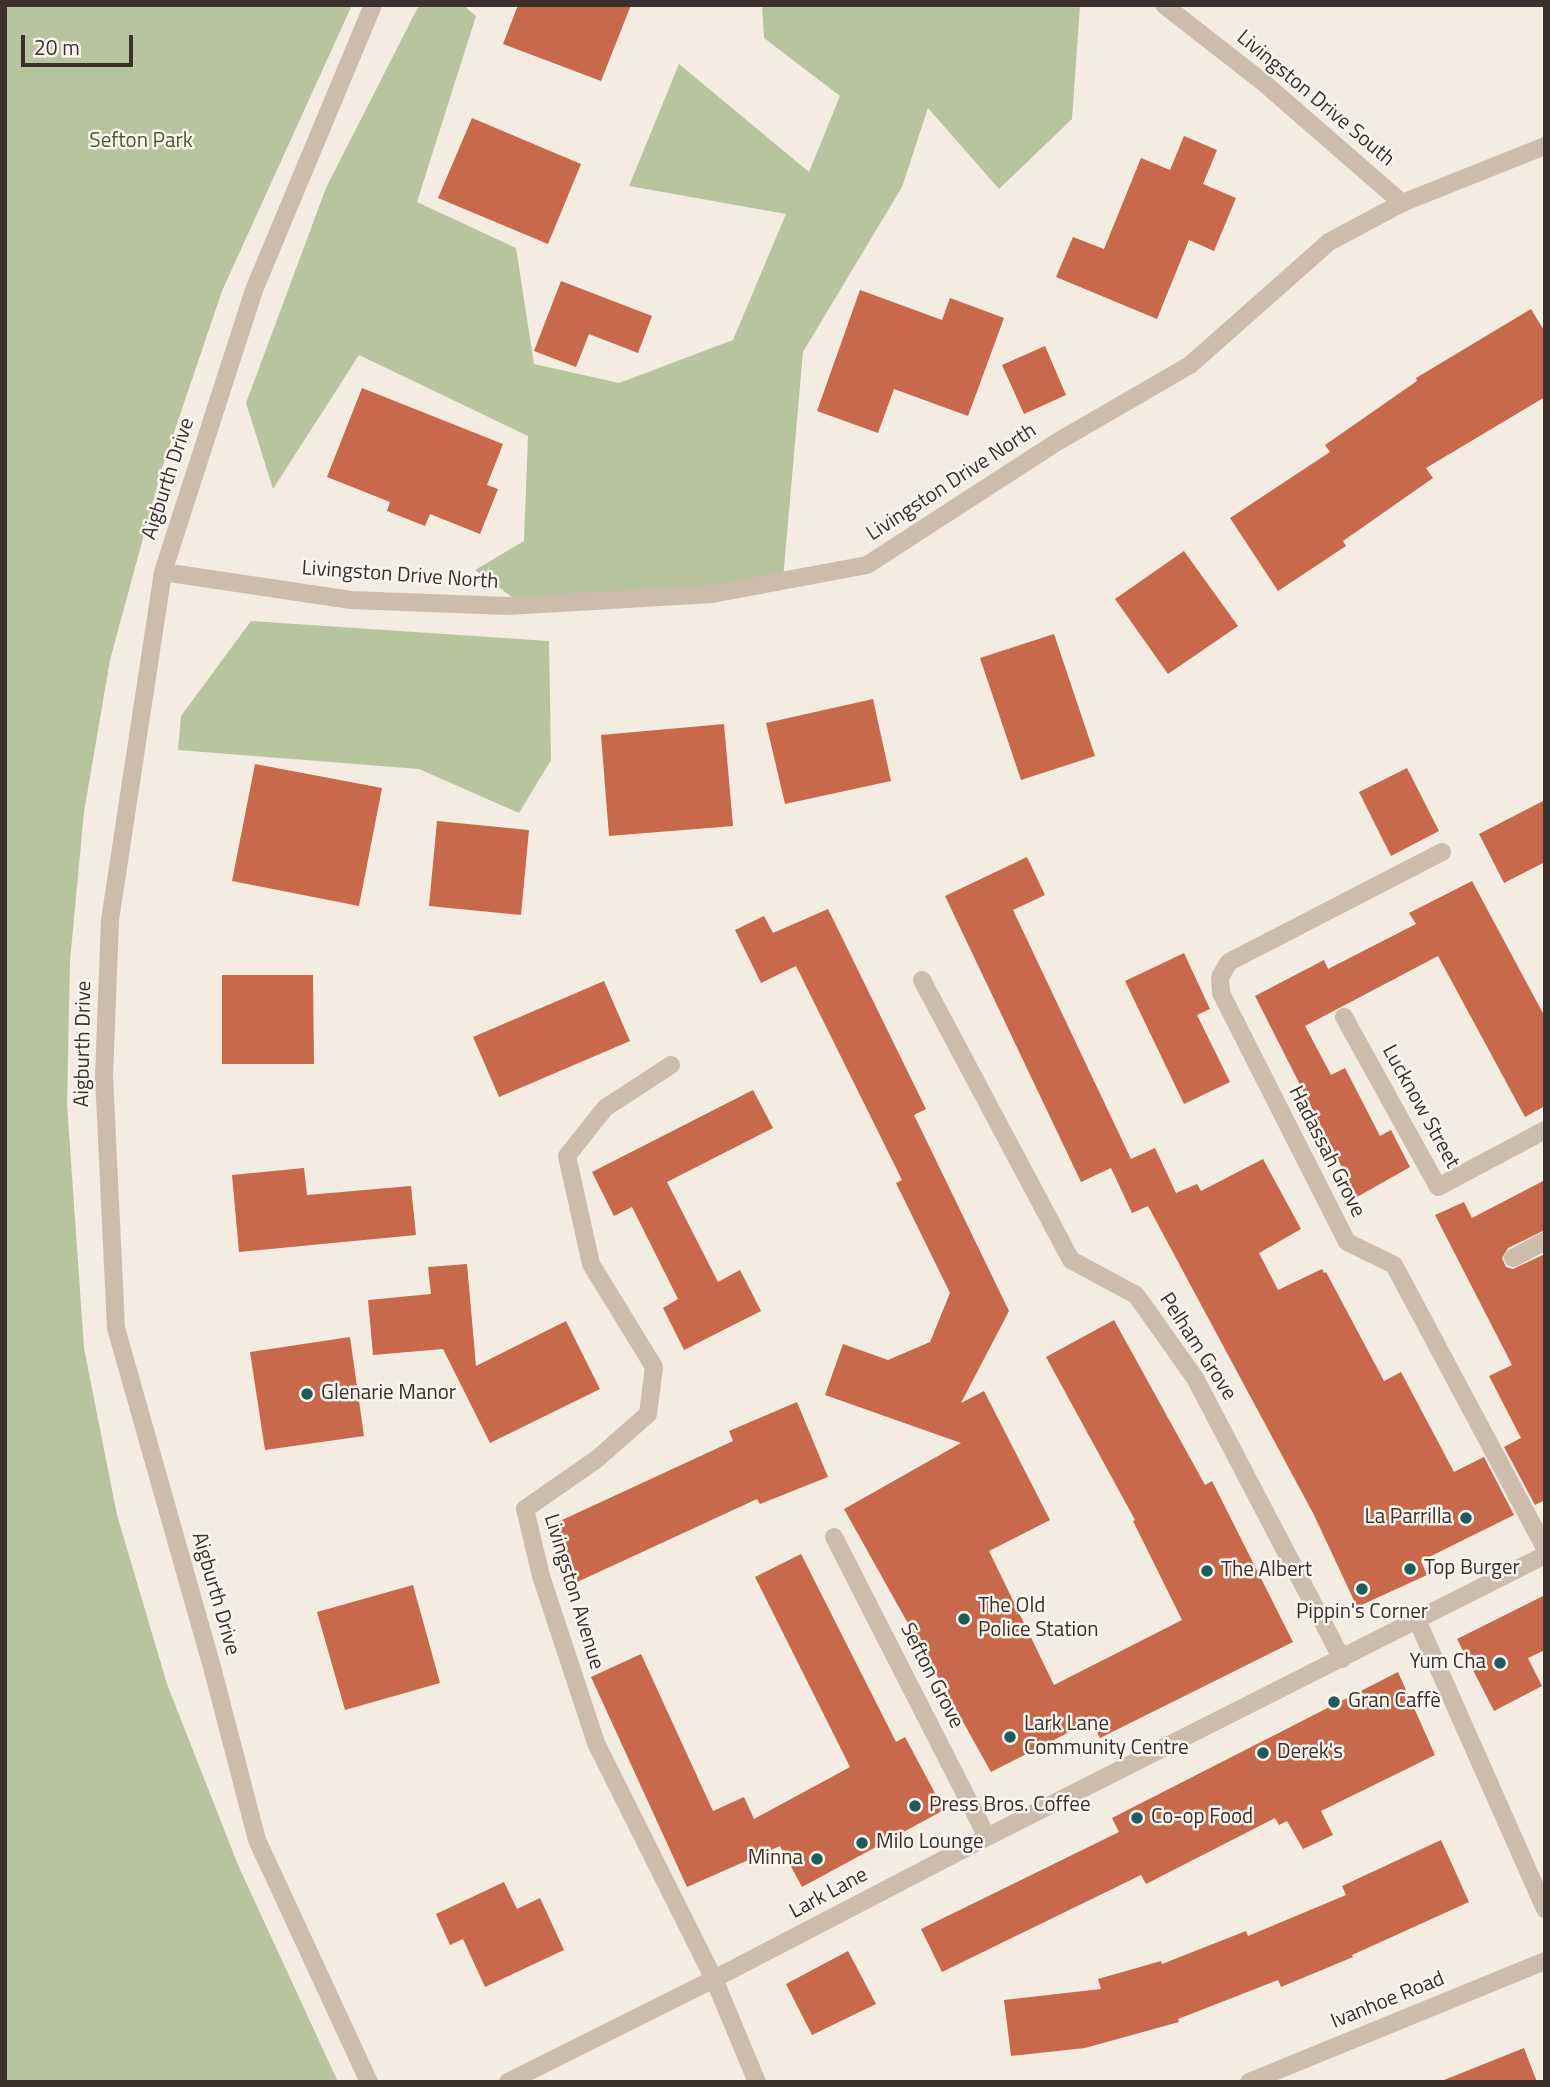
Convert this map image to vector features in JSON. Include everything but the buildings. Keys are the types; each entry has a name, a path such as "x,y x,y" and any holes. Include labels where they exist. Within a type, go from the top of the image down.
{"street":[{"name":"Aigburth Drive","path":"369,2082 257,1840 212,1668 116,1328 104,1076 110,920 163,572 254,290 373,5"},
{"name":"Livingston Drive South","path":"1164,5 1264,83 1402,203"},
{"name":"Livingston Drive North","path":"163,572 351,600 508,606 712,594 867,565 1058,442 1190,365 1329,242 1402,203 1545,146"},
{"name":"Hadassah Grove","path":"1442,852 1229,962 1220,977 1221,993 1347,1242 1394,1265 1545,1548"},
{"name":"Pelham Grove","path":"922,980 1071,1260 1136,1295 1195,1378 1342,1659"},
{"name":"Lucknow Street","path":"1344,1017 1438,1187 1545,1130"},
{"name":"Livingston Avenue","path":"671,1065 605,1108 568,1156 591,1264 654,1367 648,1415 597,1459 525,1510 541,1576 596,1743 714,1979"},
{"path":"1513,1258 1545,1241"},
{"name":"Sefton Grove","path":"834,1537 987,1836"},
{"name":"Lark Lane","path":"508,2082 714,1979 987,1836 1545,1555"},
{"path":"1417,1620 1545,1909"},
{"name":"Ivanhoe Road","path":"1249,2082 1545,1961"},
{"path":"714,1979 757,2082"}],"green space":[{"name":"Sefton Park","path":"5,5 352,5 222,291 162,468 110,660 84,812 70,961 67,1104 84,1348 117,1515 167,1684 238,1865 338,2082 5,2082"},
{"path":"419,5 463,5 476,16 417,202 516,248 534,364 619,383 733,340 786,214 629,186 679,64 809,172 840,96 764,38 762,5 1080,5 1072,119 999,189 928,108 902,187 803,352 783,579 523,605 475,570 524,541 528,436 359,355 273,489 246,403 326,188"},
{"path":"251,621 549,641 551,760 519,813 419,769 178,750 181,716"}],"place":[{"name":"Glenarie Manor","path":"307,1394"},
{"name":"La Parrilla","path":"1466,1518"},
{"name":"Top Burger","path":"1410,1569"},
{"name":"The Albert","path":"1207,1571"},
{"name":"Pippin's Corner","path":"1362,1589"},
{"name":"The Old Police Station","path":"964,1619"},
{"name":"Yum Cha","path":"1500,1663"},
{"name":"Gran Caffè","path":"1334,1702"},
{"name":"Lark Lane Community Centre","path":"1010,1737"},
{"name":"Derek's","path":"1263,1753"},
{"name":"Press Bros. Coffee","path":"915,1806"},
{"name":"Co-op Food","path":"1137,1818"},
{"name":"Milo Lounge","path":"862,1843"},
{"name":"Minna","path":"817,1859"}]}
